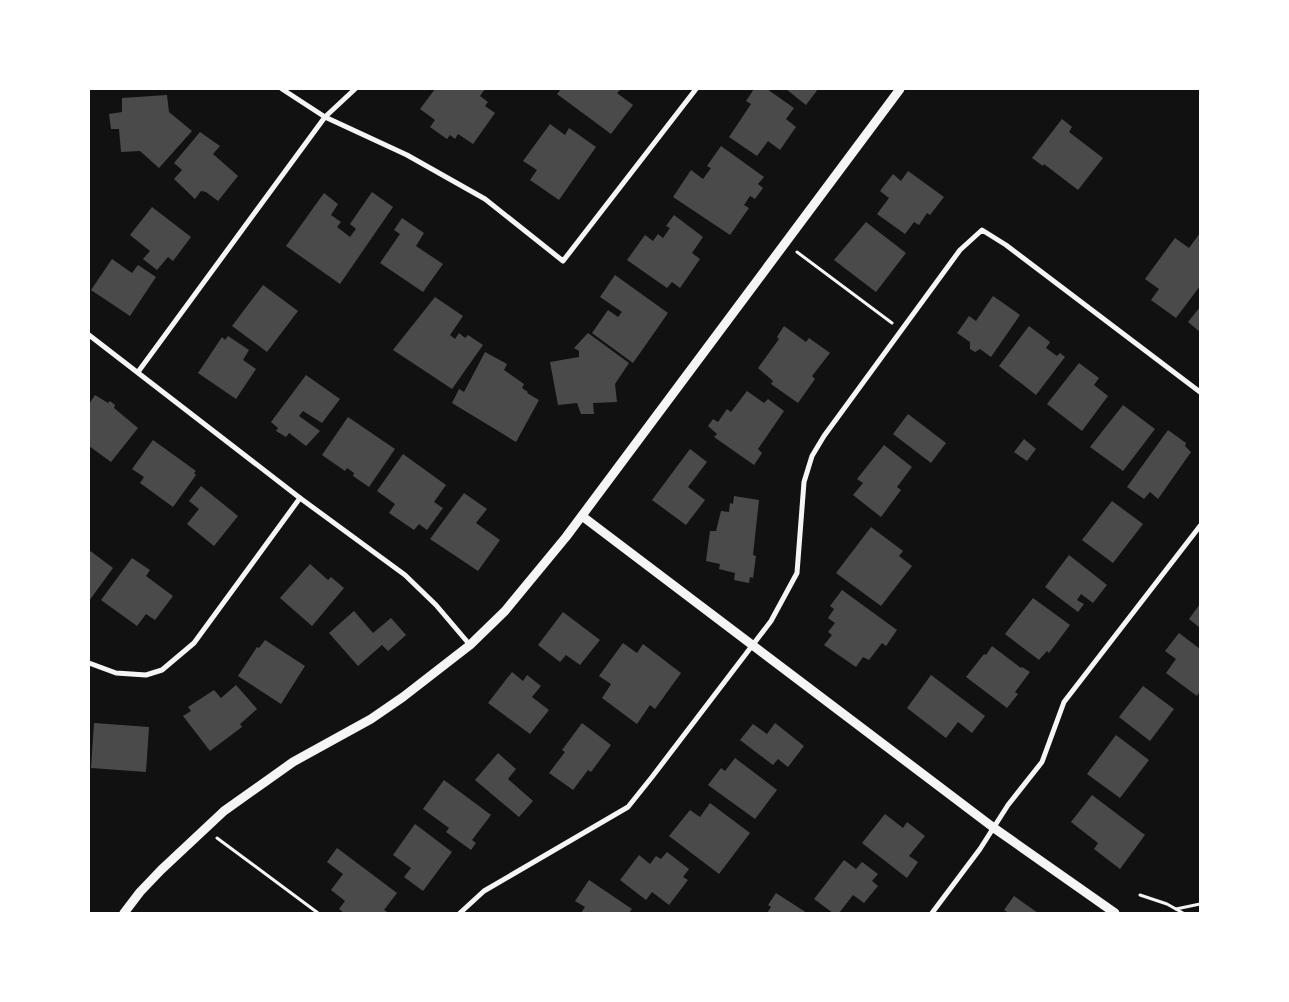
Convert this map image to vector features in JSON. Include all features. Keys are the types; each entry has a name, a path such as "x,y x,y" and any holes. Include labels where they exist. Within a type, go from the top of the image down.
{"street":[{"path":"282,89 325,117 407,155 485,199 563,261 696,89"},
{"path":"138,372 325,117 355,89"},
{"path":"124,913 140,892 161,870 224,811 293,762 371,719 403,697 470,645 505,611 582,516 900,89"},
{"path":"460,913 484,891 628,807 771,621 797,574 804,482 812,456 824,436 960,250 982,230 1006,245 1200,392"},
{"path":"89,334 300,498 405,575 436,605 470,645"},
{"path":"89,663 116,673 146,675 162,670 194,643 300,498"},
{"path":"582,516 994,828 1115,913"},
{"path":"932,913 994,828 1008,804 1042,762 1064,702 1200,526"}],"path":[{"path":"785,242 901,330"},
{"path":"205,828 318,913"},
{"path":"1140,895 1183,913"},
{"path":"1176,909 1200,904"}],"building":[{"path":"435,89 485,89 480,96 488,102 485,106 495,113 473,144 458,134 455,139 450,135 447,139 430,127 435,120 420,109"},
{"path":"561,89 621,89 617,93 633,105 611,134 557,94"},
{"path":"754,89 767,89 794,108 786,119 796,127 780,150 768,141 757,156 729,137 751,104 746,101"},
{"path":"786,89 818,89 806,105"},
{"path":"167,95 169,112 192,131 159,168 140,151 121,152 119,129 111,129 109,114 122,112 122,98"},
{"path":"1062,119 1072,127 1069,132 1103,158 1078,190 1044,164 1043,166 1032,158"},
{"path":"550,124 565,135 569,128 596,147 559,200 530,180 537,170 523,161"},
{"path":"200,132 220,146 213,154 238,176 218,201 206,192 201,191 195,199 174,179 182,170 174,163"},
{"path":"721,146 764,177 758,184 763,188 755,199 750,196 744,205 749,208 730,235 673,197 691,170 703,179 711,168 707,166"},
{"path":"908,171 944,197 930,215 927,213 919,225 914,222 905,234 877,214 889,198 880,191 893,174 901,181"},
{"path":"372,192 393,207 340,284 286,246 324,193 338,204 331,215 341,222 337,227 350,237 356,229 350,224"},
{"path":"152,207 191,237 173,261 168,257 157,270 143,259 150,251 130,235"},
{"path":"674,215 703,237 692,253 700,259 680,288 672,282 667,288 627,260 645,235 653,241 658,234 663,238 670,228 666,226"},
{"path":"402,218 424,233 416,246 443,264 423,292 380,263 400,234 394,230"},
{"path":"866,222 906,253 876,292 834,260"},
{"path":"1200,233 1200,286 1176,318 1151,300 1159,289 1145,279 1175,238 1189,248"},
{"path":"112,259 132,273 138,265 156,277 130,316 91,290"},
{"path":"615,275 668,313 633,363 592,333 608,310 618,317 622,312 600,297"},
{"path":"263,285 298,311 267,352 232,326"},
{"path":"993,296 1020,315 991,357 980,349 975,352 970,349 970,342 957,333 969,316 976,321"},
{"path":"435,297 463,316 450,335 455,339 459,333 465,338 468,335 483,345 452,389 393,350"},
{"path":"1200,307 1200,332 1188,322"},
{"path":"784,326 806,342 809,338 830,353 812,376 815,379 798,403 771,384 773,381 758,368 779,339 777,337"},
{"path":"1029,326 1050,342 1046,348 1057,356 1060,353 1065,357 1036,395 999,366"},
{"path":"588,333 629,363 615,384 617,402 593,403 594,414 581,414 577,403 558,405 550,362 579,357 579,351 574,348"},
{"path":"228,336 249,350 243,360 256,369 236,399 198,373 222,337 225,340"},
{"path":"485,352 507,364 504,370 524,384 522,388 527,393 539,400 516,442 452,403 459,389 464,392"},
{"path":"1079,363 1099,378 1094,385 1108,396 1082,431 1047,404"},
{"path":"306,375 340,399 322,423 303,411 299,416 320,431 306,446 289,433 286,437 276,431 278,428 271,422"},
{"path":"747,391 764,403 768,399 784,411 758,449 762,453 754,465 714,437 717,434 708,426 713,419 718,422 727,409 731,412"},
{"path":"95,395 108,403 110,401 115,405 114,408 138,428 111,462 89,446 89,404"},
{"path":"1123,405 1155,429 1123,471 1090,447"},
{"path":"908,414 946,443 931,463 893,434"},
{"path":"348,417 395,449 369,487 353,476 354,473 347,468 345,471 322,455"},
{"path":"1168,430 1186,443 1185,446 1191,452 1158,499 1150,492 1144,499 1127,487"},
{"path":"1024,439 1036,449 1027,461 1014,452"},
{"path":"153,440 196,471 194,473 196,475 173,507 140,483 144,477 132,469"},
{"path":"884,445 912,467 897,487 901,490 881,517 853,495 863,483 857,479"},
{"path":"690,449 707,462 688,487 705,500 686,525 652,500"},
{"path":"403,454 446,485 434,502 443,508 427,530 419,524 414,530 389,513 395,504 377,491"},
{"path":"201,486 238,516 214,546 187,524 199,509 189,501"},
{"path":"464,493 487,509 476,523 500,540 478,571 430,539"},
{"path":"734,496 759,500 753,555 756,556 753,578 750,577 749,583 734,580 735,573 719,569 720,564 706,561 710,531 716,531 721,511 729,512 730,503 733,504"},
{"path":"1112,501 1143,524 1113,563 1082,540"},
{"path":"871,527 903,551 899,556 912,566 881,606 836,573"},
{"path":"89,550 113,568 89,601"},
{"path":"1069,555 1107,585 1093,603 1081,594 1077,600 1084,604 1078,612 1045,587"},
{"path":"132,558 150,570 146,576 173,596 155,620 146,614 137,626 101,600"},
{"path":"310,564 328,580 331,577 344,588 312,626 280,598"},
{"path":"842,590 897,630 886,646 882,643 869,660 863,657 856,667 824,645 832,635 828,632 835,623 828,618 834,609 830,606"},
{"path":"1033,598 1070,625 1049,653 1047,651 1039,660 1005,634"},
{"path":"1200,604 1200,628 1189,619"},
{"path":"354,611 373,633 391,618 406,635 388,651 382,645 358,666 329,633"},
{"path":"563,612 600,640 580,665 566,655 560,662 538,645"},
{"path":"1179,633 1200,649 1200,691 1197,696 1166,673 1176,659 1165,651"},
{"path":"265,640 305,666 281,704 238,676 257,647 259,648"},
{"path":"623,643 637,653 643,644 681,673 655,709 650,705 637,724 602,698 611,684 599,676"},
{"path":"992,646 1021,668 1030,672 1015,692 1018,694 1007,708 966,677"},
{"path":"512,672 523,681 527,675 541,686 532,697 549,710 530,734 488,703"},
{"path":"931,675 985,716 972,733 958,722 946,738 907,708"},
{"path":"236,685 257,709 240,724 242,727 210,751 183,716 191,711 188,707 214,690 221,698"},
{"path":"1143,686 1174,709 1150,741 1119,717"},
{"path":"94,723 149,727 146,772 91,768"},
{"path":"582,723 611,745 591,772 588,770 573,790 549,773 565,752 562,750"},
{"path":"775,723 804,746 788,767 778,759 773,765 740,740 753,724 767,734"},
{"path":"1116,735 1149,760 1120,798 1087,774"},
{"path":"498,753 516,769 508,779 533,801 519,817 475,780"},
{"path":"735,758 777,790 755,819 708,785 721,768 725,771"},
{"path":"444,780 491,815 472,840 476,843 471,850 446,832 449,828 423,809"},
{"path":"1092,795 1145,835 1120,869 1094,849 1098,843 1071,822"},
{"path":"710,803 750,833 719,874 669,836 690,810 700,817"},
{"path":"885,814 903,828 907,822 925,836 909,856 918,862 907,878 862,843"},
{"path":"415,824 452,852 423,891 404,877 411,868 393,855"},
{"path":"337,848 397,893 384,910 389,913 344,913 339,909 345,901 331,890 343,874 327,862"},
{"path":"667,852 689,869 683,877 688,880 669,905 652,892 646,900 620,880 639,855 650,864 656,856 661,859"},
{"path":"844,860 856,869 862,862 878,874 872,881 878,886 864,903 853,895 839,913 833,913 814,899"},
{"path":"589,880 632,909 629,913 581,913 585,907 575,901"},
{"path":"776,893 807,913 767,913 771,907 768,905"},
{"path":"1014,896 1038,913 1006,913 1004,910"}]}
